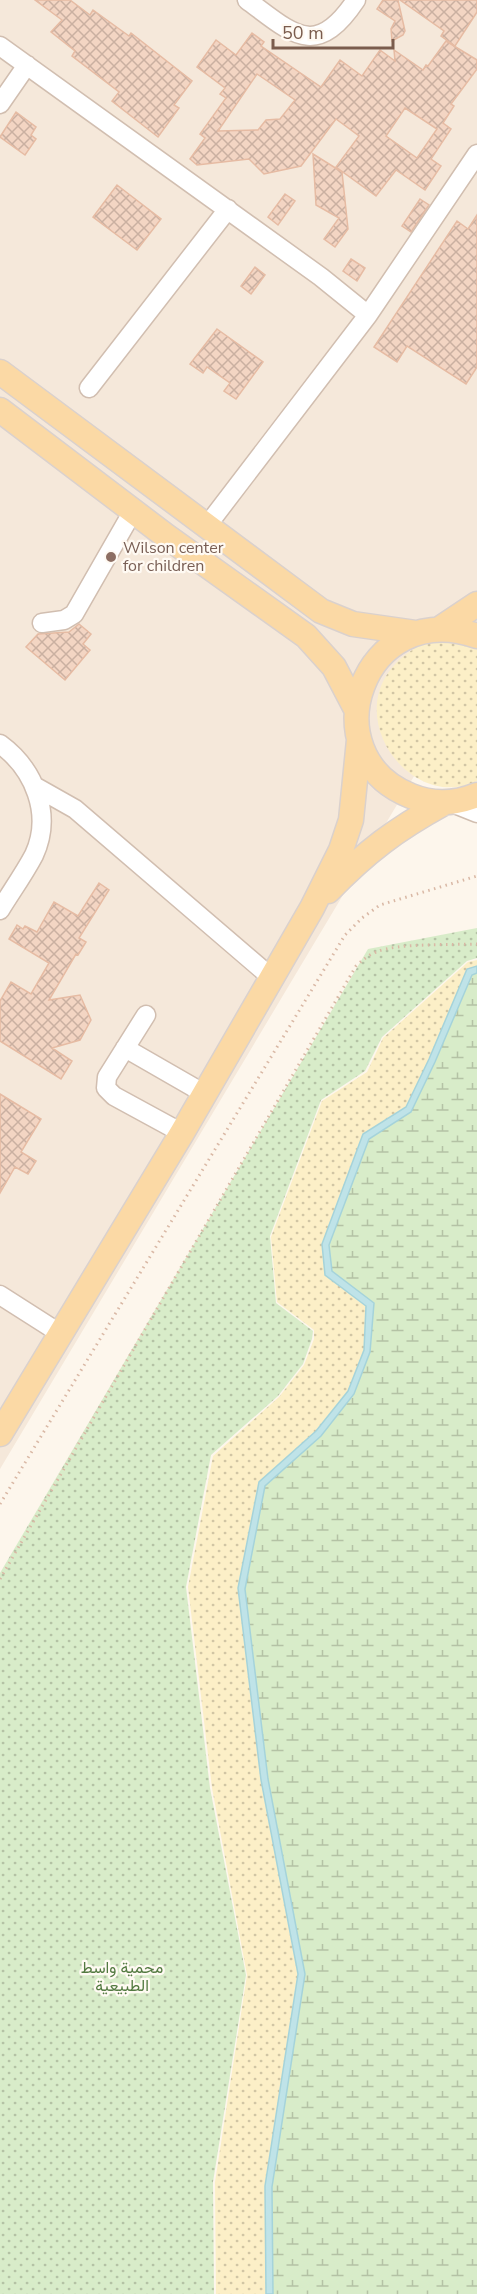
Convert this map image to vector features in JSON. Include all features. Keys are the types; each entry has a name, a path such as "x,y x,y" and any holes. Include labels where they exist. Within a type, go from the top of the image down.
{"main road":[{"path":"0,372 321,611 353,624 416,633"},
{"path":"0,410 311,641 334,667 356,709 360,741 351,820 341,850 312,908 182,1133 0,1434"},
{"path":"83,473 110,480 154,511 165,511 174,503"},
{"path":"441,628 477,604"},
{"path":"356,709 364,680 381,654 397,641 416,633 441,628 462,630 477,636"},
{"path":"360,741 369,761 383,779 392,786 422,801 448,803"},
{"path":"312,908 369,851 407,823 448,803 477,795"}],"street":[{"path":"247,0 289,31 312,36 334,28 343,20 356,0"},
{"path":"0,46 228,209 337,289 368,315"},
{"path":"0,104 27,65"},
{"path":"206,527 368,315 477,154"},
{"path":"89,388 228,209"},
{"path":"42,623 64,620 74,614 133,511"},
{"path":"0,744 19,760 36,787 40,804 39,838 34,854 0,910"},
{"path":"36,787 75,809 272,978"},
{"path":"448,803 477,813"},
{"path":"146,1014 106,1081 108,1091 182,1133"},
{"path":"125,1048 205,1094"},
{"path":"0,1295 61,1334"}],"path":[{"path":"0,1504 345,936 362,918 380,905 477,876"},
{"path":"0,1579 356,966 366,957 378,951 393,948 477,944"}],"shaded area":[{"path":"0,0 477,0 477,675 450,716 0,1469"}],"green space":[{"name":"محمية واسط الطبيعية","path":"477,928 477,958 467,961 382,1037 365,1071 321,1100 270,1236 276,1303 313,1331 312,1339 303,1364 278,1396 211,1455 186,1587 210,1788 246,1975 213,2182 214,2294 0,2294 0,1573 368,949"},
{"path":"477,973 477,2294 273,2294 272,2187 305,1974 268,1779 245,1589 265,1486 321,1436 354,1394 370,1352 373,1303 332,1271 329,1245 369,1139 411,1112 472,975"}],"sand":[{"path":"427,642 477,643 477,781 454,787 432,785 412,775 395,759 383,739 377,717 378,695 388,673 396,663"},
{"path":"477,960 477,966 467,969 406,1107 363,1134 322,1244 325,1275 367,1306 364,1350 348,1391 316,1431 259,1482 238,1588 261,1780 298,1974 265,2186 266,2294 216,2294 215,2182 247,1975 212,1788 188,1587 213,1456 279,1397 304,1365 314,1339 314,1330 277,1302 271,1237 322,1101 367,1072 383,1038 468,962"}],"water":[{"path":"477,966 477,973 472,975 411,1112 369,1139 329,1245 332,1271 374,1303 370,1352 354,1394 321,1436 265,1486 245,1589 268,1779 305,1974 272,2187 273,2294 266,2294 265,2186 298,1974 261,1780 238,1588 259,1482 316,1431 348,1391 364,1350 366,1306 325,1275 322,1244 363,1134 406,1107 467,969"}],"building":[{"path":"35,0 70,0 90,15 93,10 129,36 131,33 192,81 174,105 179,108 158,137 112,101 119,92 72,56 75,51 51,32 62,20"},
{"path":"383,0 398,0 405,31 403,35 392,41 391,29 395,21 377,9"},
{"path":"400,0 477,0 477,12 455,46 441,36 444,31"},
{"path":"252,33 264,42 261,46 321,87 340,60 362,76 380,50 395,61 394,50 423,70 446,41 477,60 477,69 451,104 454,106 443,123 451,129 431,159 441,166 425,190 396,170 376,196 336,167 359,136 336,119 301,166 264,174 249,159 197,165 190,159 205,138 200,134 226,98 220,94 225,88 197,67 216,40 236,55","holes":["257,74 295,100 280,119 266,120 258,130 218,131","405,108 437,129 417,158 386,136"]},
{"path":"16,112 36,127 31,135 36,139 25,155 0,137"},
{"path":"313,154 342,172 348,229 335,247 324,239 339,218 316,205"},
{"path":"117,185 161,219 137,250 93,217"},
{"path":"285,194 295,201 278,225 268,217"},
{"path":"420,199 429,205 411,232 402,226"},
{"path":"477,215 477,367 466,384 407,346 397,362 374,347 457,221 468,229"},
{"path":"351,259 365,268 357,281 343,271"},
{"path":"255,267 265,275 251,294 241,286"},
{"path":"217,329 263,362 236,399 224,391 230,383 207,367 203,373 190,364"},
{"path":"79,624 91,634 83,644 90,650 65,680 26,647 38,634 69,632"},
{"path":"99,883 109,890 79,938 86,942 78,955 76,954 49,1000 80,995 91,1020 80,1040 52,1048 72,1061 61,1079 0,1041 0,1001 11,982 31,994 49,963 9,939 17,925 37,932 54,902 78,916"},
{"path":"0,1094 41,1119 21,1152 36,1161 28,1174 15,1167 0,1193"}],"place":[{"name":"Wilson center for children","path":"111,557"}]}
